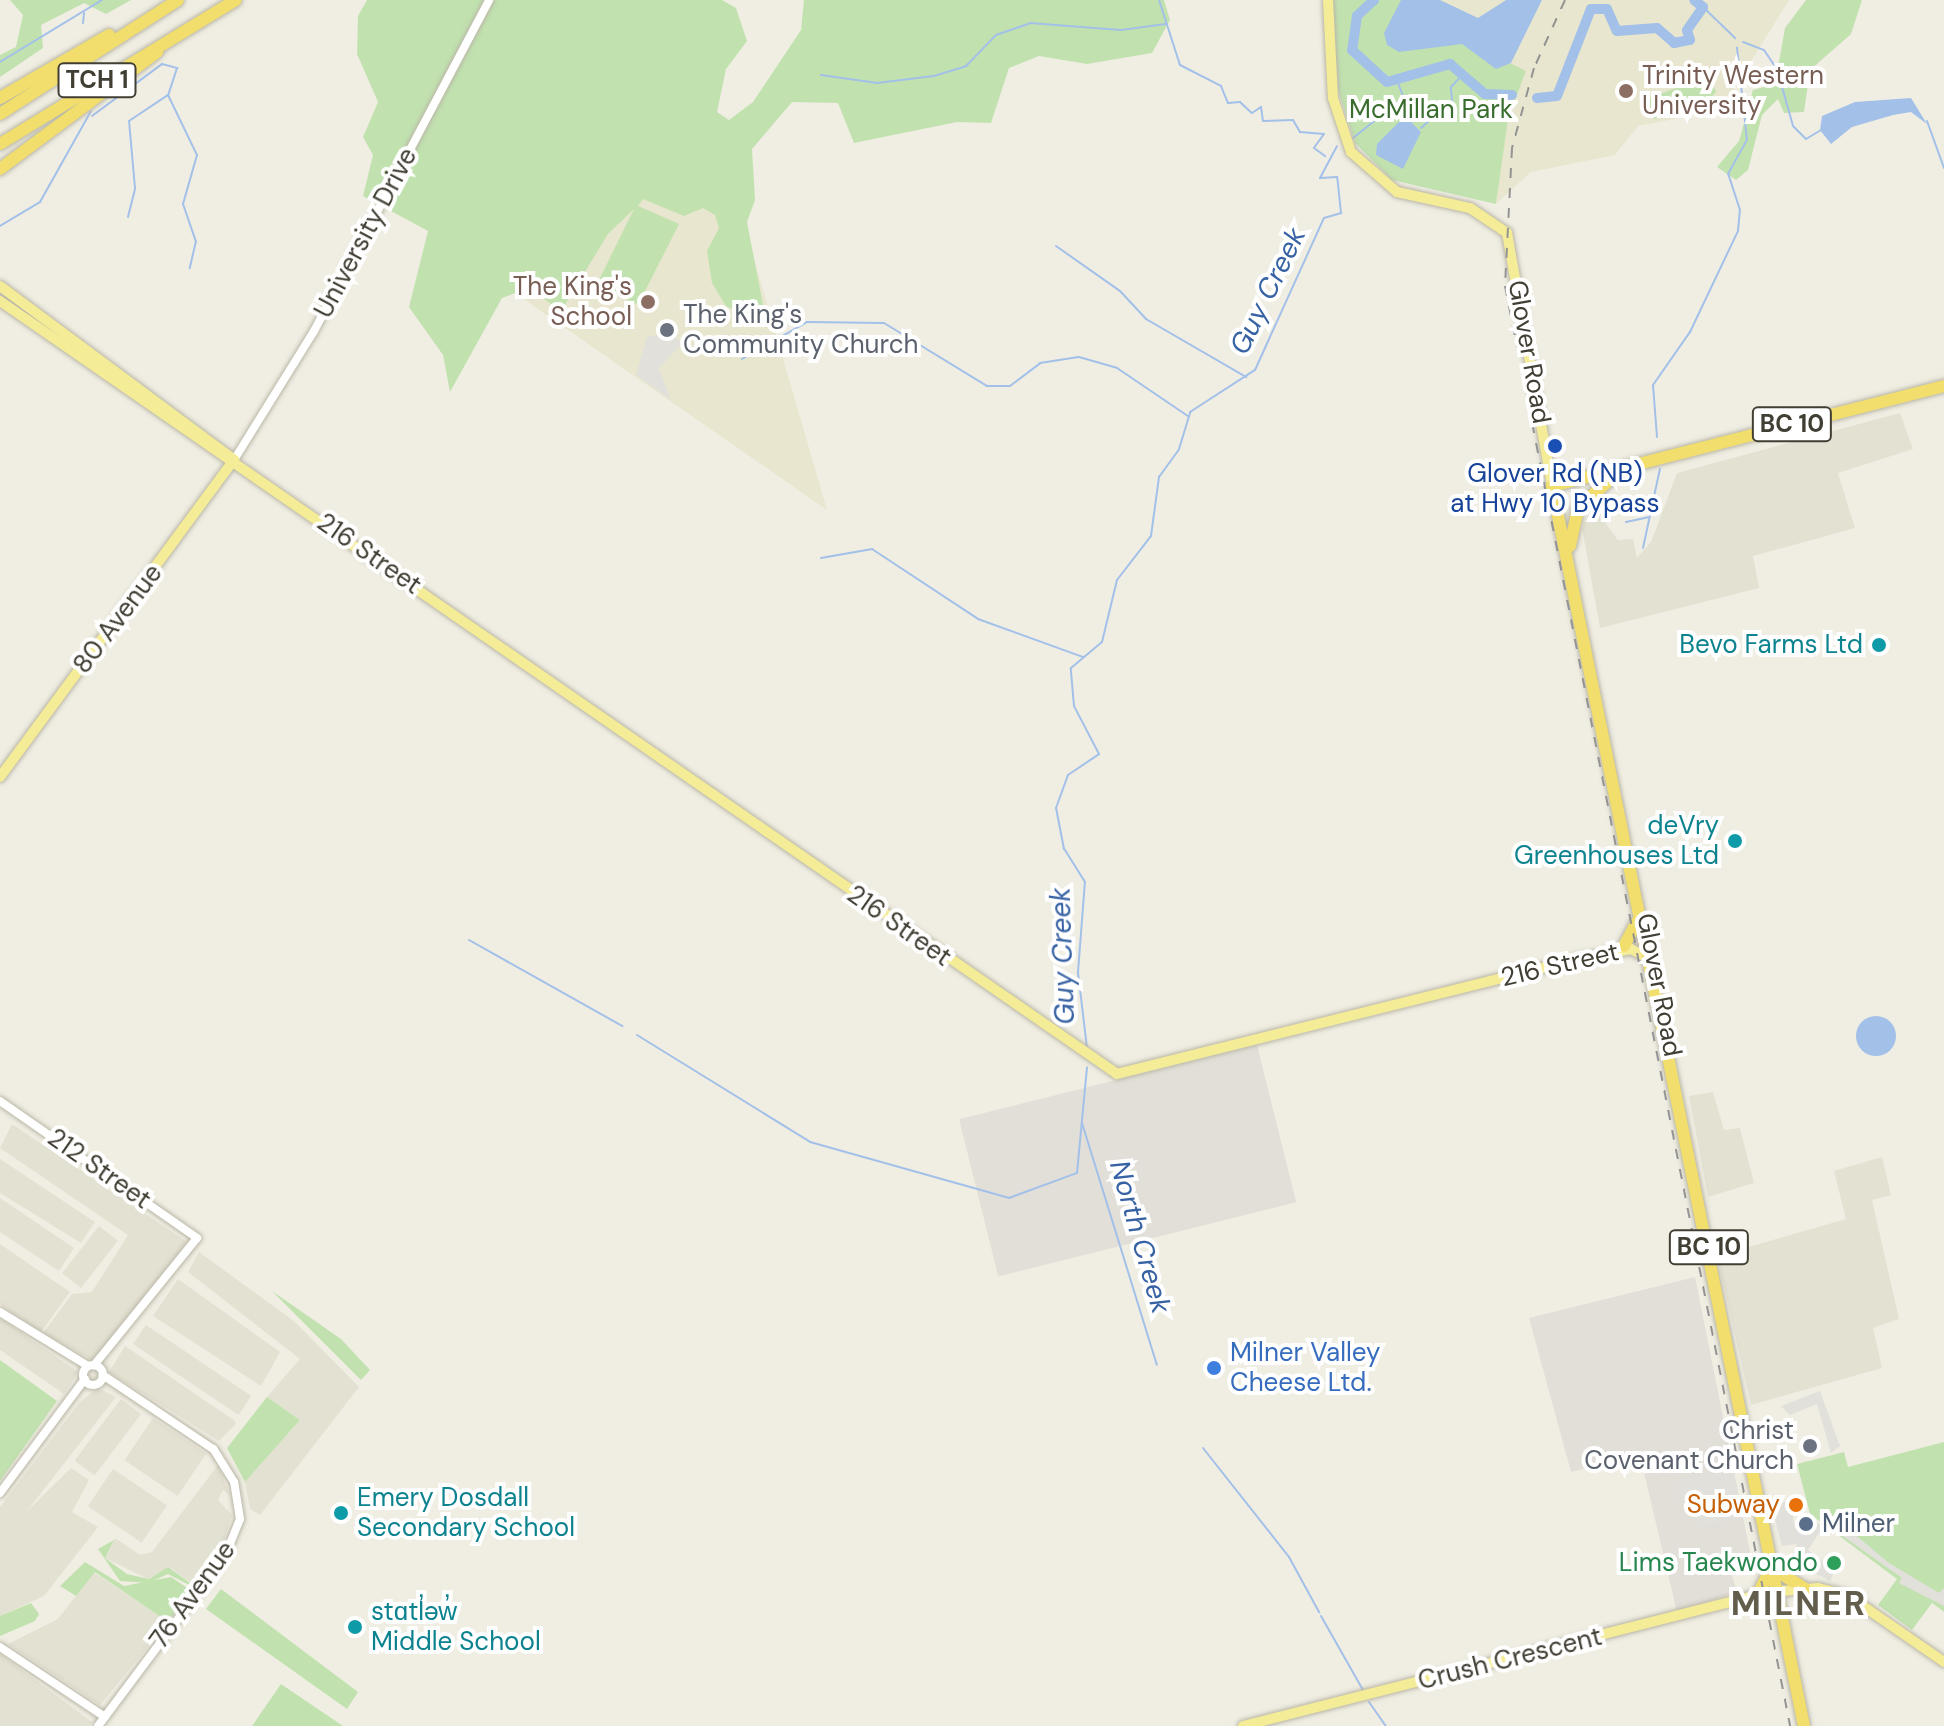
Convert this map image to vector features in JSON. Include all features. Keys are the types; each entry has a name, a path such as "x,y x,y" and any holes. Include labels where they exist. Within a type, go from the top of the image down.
{"highway":[{"name":"TCH 1","path":"0,144 236,0"},
{"name":"TCH 1","path":"0,114 175,2"},
{"path":"0,98 175,2"},
{"path":"0,169 198,21"},
{"name":"BC 10","path":"1552,486 1944,386"},
{"path":"1570,562 1573,523 1586,496 1640,463"},
{"name":"Glover Road","path":"1552,486 1570,562 1804,1726"},
{"name":"Glover Road","path":"1618,801 1648,954"},
{"path":"1624,946 1638,927 1635,899"},
{"path":"1758,1594 1772,1565 1805,1589"}],"main road":[{"name":"Glover Road","path":"1328,0 1333,98 1351,152 1397,192 1470,208 1507,233 1552,486"},
{"name":"216 Street","path":"0,286 234,460"},
{"name":"216 Street","path":"0,301 234,460 1117,1074 1571,961 1631,949 1648,954"},
{"name":"80 Avenue","path":"0,777 234,460"},
{"path":"1571,961 1624,946 1648,954"},
{"path":"1777,1592 1805,1589 1855,1599 1944,1662"},
{"name":"Crush Crescent","path":"1243,1726 1758,1594 1777,1592"}],"street":[{"name":"University Drive","path":"234,460 314,331 489,0"},
{"name":"212 Street","path":"0,1101 197,1238 93,1375"},
{"path":"0,1312 93,1375 0,1493"},
{"name":"76 Avenue","path":"93,1375 130,1395 216,1453 234,1482 236,1538 98,1726"},
{"path":"0,1647 105,1717"}],"shaded area":[{"name":"Trinity Western University","path":"1425,0 1789,0 1721,110 1638,126 1615,155 1531,172 1496,204 1506,128 1525,71 1428,23"},
{"name":"The King's School","path":"709,104 827,510 512,291"},
{"path":"670,333 682,343 659,368 671,400 636,375 647,337"},
{"path":"1900,413 1913,449 1838,473 1855,528 1753,556 1759,588 1600,628 1582,528 1594,502 1611,505 1604,521 1618,540 1633,539 1637,558 1651,542 1677,473"},
{"path":"1257,1045 1296,1202 998,1276 959,1119"},
{"path":"1713,1092 1724,1130 1740,1128 1754,1183 1708,1197 1689,1096"},
{"path":"12,1124 187,1242 94,1361 43,1333 72,1294 92,1292 128,1235 0,1148"},
{"path":"1882,1157 1891,1195 1872,1200 1899,1319 1873,1328 1882,1368 1751,1405 1717,1256 1846,1219 1834,1171"},
{"path":"0,1159 95,1222 81,1243 0,1193"},
{"path":"0,1198 74,1248 59,1271 0,1232"},
{"path":"99,1226 118,1241 81,1288 62,1273"},
{"path":"0,1244 70,1292 41,1332 0,1304"},
{"path":"199,1252 294,1321 359,1387 260,1515 250,1509 245,1482 300,1420 267,1397 300,1359 188,1272"},
{"path":"1695,1277 1752,1562 1730,1569 1737,1592 1677,1612 1640,1456 1571,1472 1529,1318"},
{"path":"178,1279 280,1352 261,1386 153,1316"},
{"path":"0,1318 78,1372 64,1394 0,1350"},
{"path":"146,1325 251,1396 238,1415 133,1344"},
{"path":"125,1346 236,1424 219,1441 109,1372"},
{"path":"98,1388 116,1397 27,1511 71,1468 89,1480 72,1512 98,1527 44,1596 0,1616 0,1507 80,1402"},
{"path":"1820,1391 1840,1446 1831,1453 1817,1404 1790,1415 1781,1406"},
{"path":"121,1399 141,1414 95,1476 75,1460"},
{"path":"153,1418 206,1454 178,1496 124,1460"},
{"path":"218,1465 230,1495 223,1490 218,1500 232,1515 220,1552 196,1586 169,1567 148,1579 105,1558 115,1538 140,1555 152,1552"},
{"path":"1733,1468 1742,1518 1698,1527 1693,1500 1679,1502 1679,1480"},
{"path":"113,1469 167,1505 142,1543 88,1506"},
{"path":"1790,1500 1795,1528 1808,1534 1809,1517 1823,1527 1808,1550 1835,1570 1830,1581 1790,1560 1797,1544 1782,1546 1771,1505"},
{"path":"1841,1523 1889,1563 1939,1593 1944,1588 1944,1606 1899,1583 1902,1578 1837,1532"},
{"path":"94,1572 168,1622 100,1705 8,1644 58,1619"},
{"path":"0,1654 92,1722 89,1726 0,1726"}],"green space":[{"path":"10,0 131,0 106,14 84,3 41,25 43,48 0,77 0,55 16,47 23,15"},
{"path":"367,0 722,0 736,8 747,41 726,69 717,112 729,120 753,102 801,30 804,0 1164,0 1170,20 1152,53 1087,64 1039,56 1009,68 991,123 957,122 854,143 838,103 792,102 752,149 755,200 747,222 765,315 749,317 726,306 712,283 707,251 719,228 715,215 703,208 684,216 643,199 638,206 679,224 638,305 597,284 634,209 608,234 561,311 529,288 502,298 450,392 443,355 409,307 428,231 363,196 373,155 363,137 378,102 357,54 358,16"},
{"name":"McMillan Park","path":"1333,0 1425,0 1429,23 1526,71 1508,119 1496,204 1392,180 1355,143 1338,90"},
{"path":"1806,0 1862,0 1851,34 1810,70 1804,112 1784,113 1778,99 1762,115 1748,170 1736,180 1717,167 1739,141 1753,90 1775,84 1785,28"},
{"path":"1696,80 1712,83 1716,92 1700,109 1654,119 1640,102"},
{"path":"272,1291 341,1339 370,1370 361,1380"},
{"path":"0,1360 57,1401 0,1481"},
{"path":"267,1397 300,1420 245,1482 227,1448"},
{"path":"1944,1442 1944,1612 1932,1603 1912,1630 1878,1605 1897,1579 1810,1514 1797,1464 1844,1452 1848,1467"},
{"path":"114,1540 105,1558 127,1574 149,1579 168,1567 196,1587 204,1577 174,1619 195,1588 168,1574 148,1583 120,1581 98,1549"},
{"path":"85,1562 124,1586 171,1577 192,1591 168,1622 95,1572 76,1596 60,1586"},
{"path":"221,1589 358,1692 347,1709 206,1609"},
{"path":"31,1603 39,1614 35,1621 0,1636 0,1616"},
{"path":"281,1684 343,1726 252,1726"}],"water":[{"path":"1401,0 1440,0 1478,18 1506,0 1542,0 1511,63 1496,69 1462,44 1399,52 1387,45 1384,33"},
{"path":"1911,98 1927,124 1911,112 1893,115 1852,127 1831,144 1820,130 1822,116 1855,102"},
{"path":"1405,116 1421,132 1403,169 1376,155 1377,144"},
{"path":"1876,1016 1890,1022 1896,1036 1890,1050 1876,1056 1862,1050 1856,1036 1862,1022"}],"waterway":[{"name":"Guy Creek","path":"0,62 102,0"},
{"name":"Guy Creek","path":"1159,0 1180,65 1221,86 1228,103 1240,102 1252,113 1261,107 1263,121 1293,120 1300,132 1324,134 1314,148 1325,156"},
{"path":"1374,0 1357,16 1352,50 1387,82 1450,64 1485,94 1512,95"},
{"path":"1537,98 1557,96 1591,9 1607,9 1617,31 1657,28 1674,43 1690,40 1687,30 1703,7 1694,0"},
{"path":"1703,7 1735,38"},
{"path":"83,23 84,13"},
{"path":"821,75 877,83 934,76 966,66 996,35 1030,23 1121,30 1166,24"},
{"path":"1743,42 1764,50 1777,69 1793,126 1806,139 1821,130"},
{"path":"1657,437 1653,385 1690,332 1738,231 1740,210 1728,174 1747,140 1737,48"},
{"path":"92,116 162,64 177,68 168,95 197,155 183,204 196,241 190,268"},
{"path":"1353,138 1403,98 1428,120 1453,112 1451,87 1464,73"},
{"path":"1398,83 1403,96"},
{"path":"128,217 135,188 129,121 168,95"},
{"path":"0,226 40,202 91,111"},
{"path":"1927,121 1944,168"},
{"path":"1421,128 1428,122"},
{"name":"Guy Creek","path":"1087,1048 1078,972 1085,882 1064,849 1056,808 1068,775 1099,754 1074,706 1071,668 1102,642 1117,580 1151,536 1159,477 1179,449 1190,412 1255,370 1324,218 1341,213 1337,177 1320,178 1337,146"},
{"path":"1056,246 1120,291 1146,319 1246,377"},
{"path":"742,359 807,322 884,323 987,386 1010,386 1040,363 1079,357 1117,368 1188,416"},
{"path":"1643,548 1660,469"},
{"path":"1626,522 1649,517"},
{"path":"821,558 872,549 978,619 1083,657"},
{"name":"Guy Creek","path":"469,940 622,1026"},
{"name":"Guy Creek","path":"637,1035 810,1142 1009,1198 1077,1173 1087,1067"},
{"name":"North Creek","path":"1082,1123 1157,1365"},
{"name":"North Creek","path":"1203,1448 1289,1557 1319,1612"},
{"name":"North Creek","path":"1321,1616 1363,1690"},
{"name":"North Creek","path":"1369,1702 1386,1726"}],"railway":[{"path":"1565,0 1534,68 1512,148 1505,286 1790,1726"}],"place":[{"name":"Trinity Western University","path":"1626,91"},
{"name":"The King's School","path":"648,302"},
{"name":"The King's Community Church","path":"667,330"},
{"name":"Glover Rd (NB) at Hwy 10 Bypass","path":"1555,446"},
{"name":"Bevo Farms Ltd","path":"1879,645"},
{"name":"deVry Greenhouses Ltd","path":"1735,841"},
{"name":"Milner Valley Cheese Ltd.","path":"1214,1368"},
{"name":"Christ Covenant Church","path":"1810,1446"},
{"name":"Subway","path":"1796,1505"},
{"name":"Emery Dosdall Secondary School","path":"341,1513"},
{"name":"Milner","path":"1806,1524"},
{"name":"Lims Taekwondo","path":"1834,1563"},
{"name":"stɑtl̓əw̓ Middle School","path":"355,1627"}],"district":[{"name":"MILNER","path":"1799,1604"}]}
